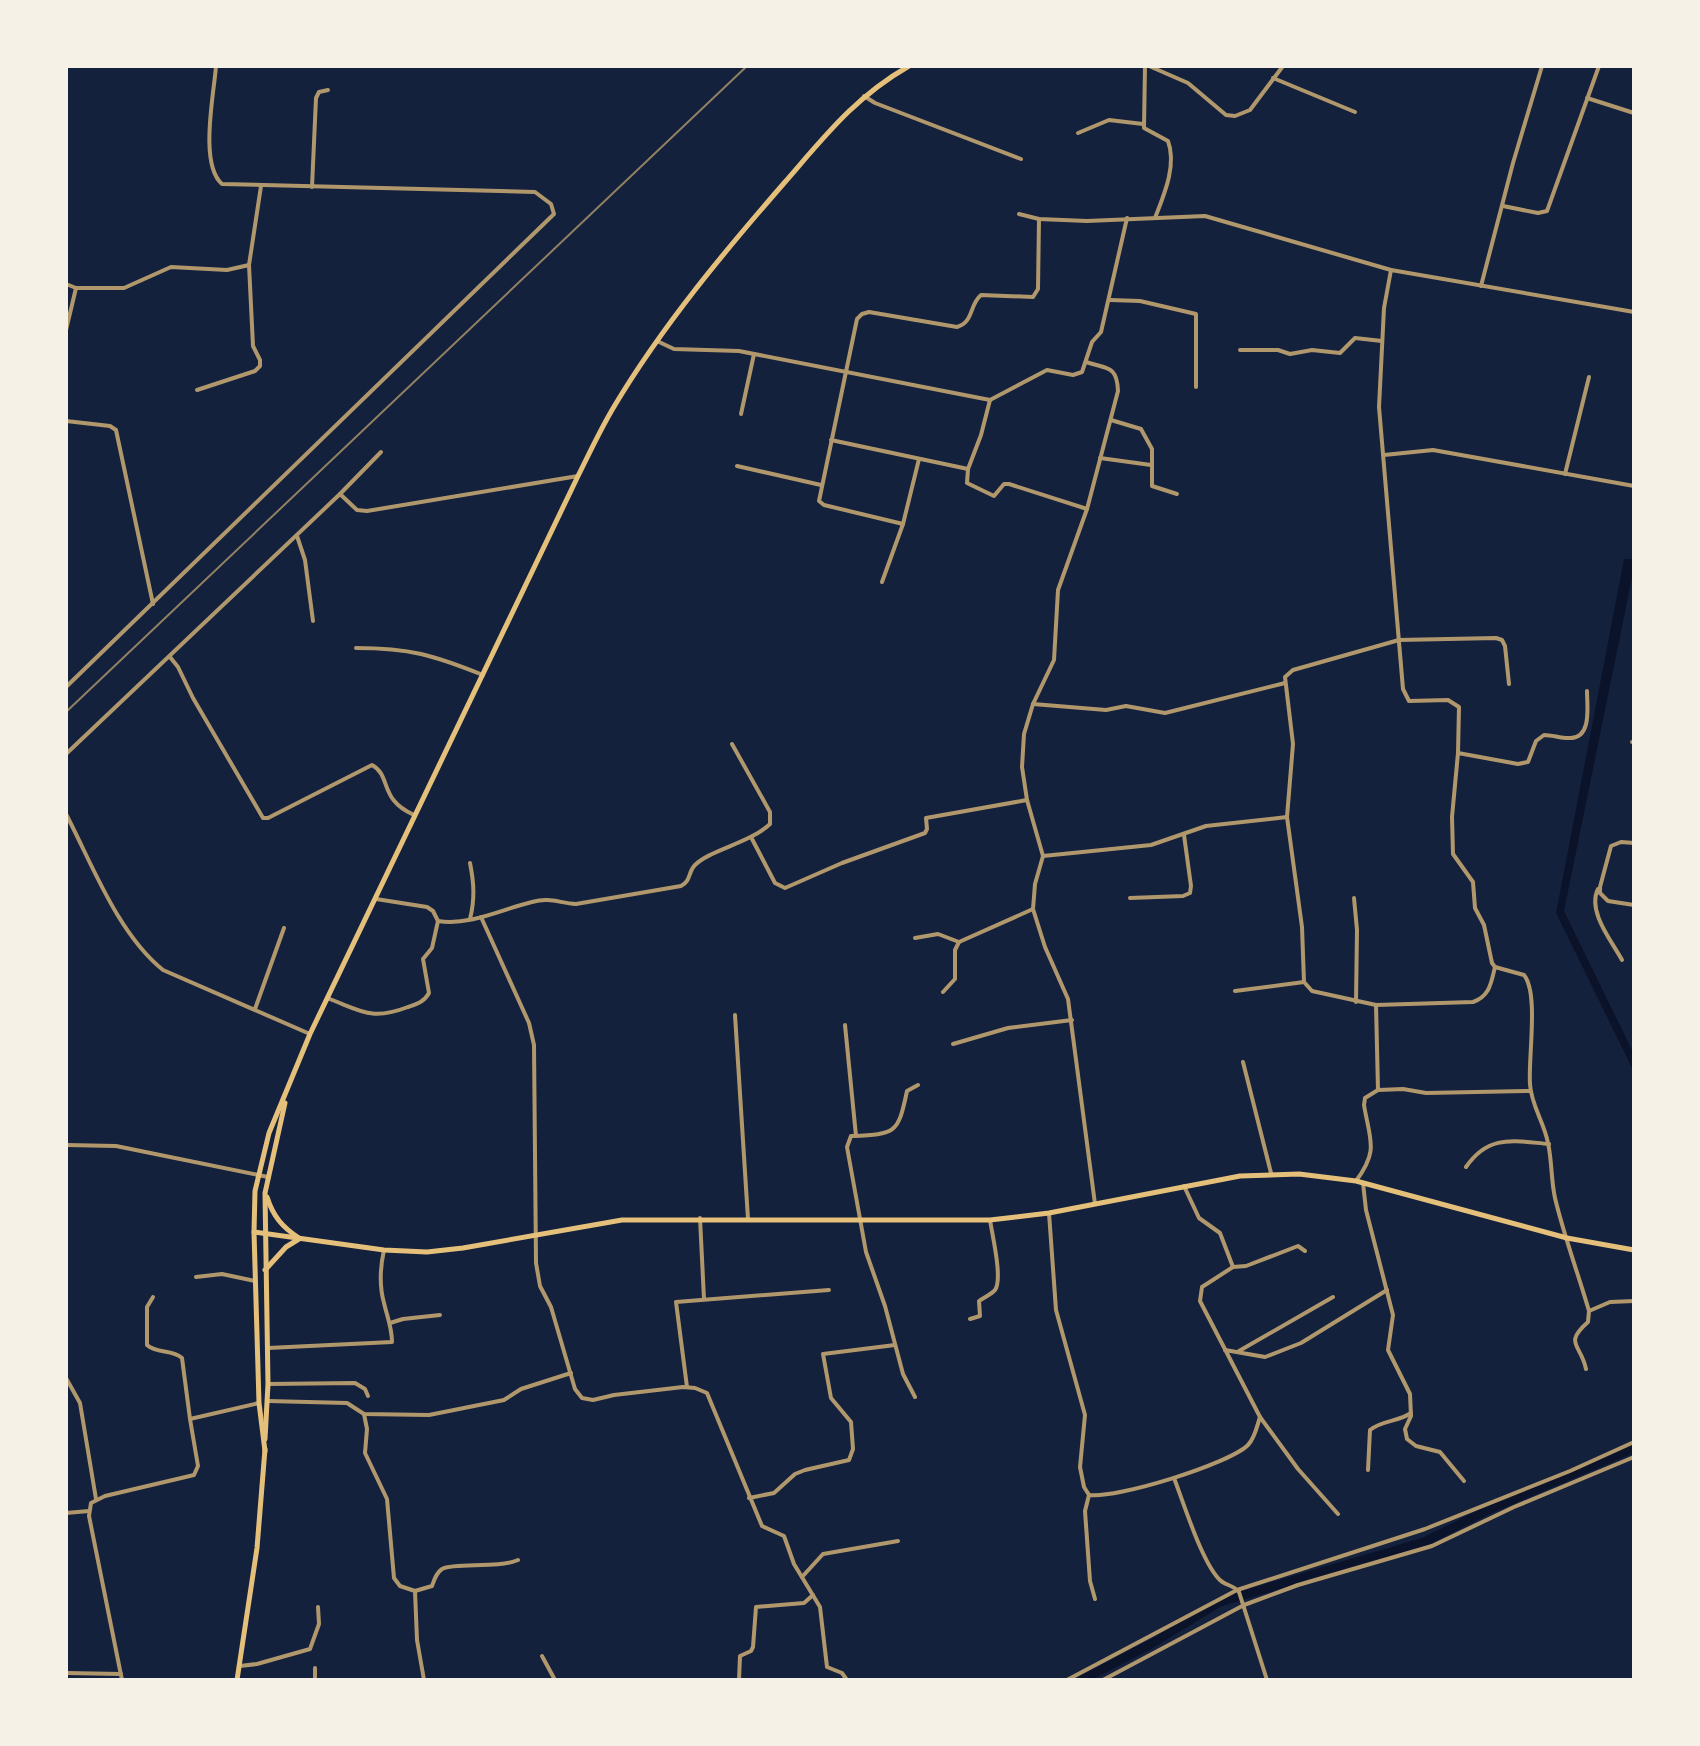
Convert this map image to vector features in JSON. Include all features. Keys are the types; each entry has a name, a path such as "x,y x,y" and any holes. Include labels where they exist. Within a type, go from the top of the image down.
{"main road":[{"path":"265,1451 259,1403 255,1281 258,1175 269,1133 310,1034 614,406 657,341 765,203 819,140 864,96 909,66"},
{"path":"237,1680 257,1548 268,1401 265,1193 289,1087"},
{"path":"254,1232 384,1250 444,1251 622,1220 990,1220 1049,1213 1184,1186 1271,1173 1359,1182 1567,1238 1634,1250"},
{"path":"265,1193 277,1220 299,1239"},
{"path":"265,1271 280,1253 299,1239"}],"street":[{"path":"66,687 555,211 551,204 533,192 224,184 214,174 209,145 216,66"},
{"path":"1155,218 1170,173 1170,148 1168,141 1146,131 1143,124 1147,66 1188,83 1226,115 1235,116 1250,110 1283,66"},
{"path":"1481,286 1542,66"},
{"path":"1503,206 1538,213 1547,211 1599,66"},
{"path":"1273,78 1355,112"},
{"path":"312,187 316,98 319,92 328,90"},
{"path":"864,96 1021,159"},
{"path":"1587,98 1634,113"},
{"path":"1078,133 1109,120 1143,124"},
{"path":"197,390 255,371 260,366 253,346 249,265 261,186"},
{"path":"1019,214 1039,219 1087,221 1205,216 1391,270 1634,312"},
{"path":"657,341 674,349 754,354 990,400 1047,370 1077,376 1082,372 1092,342 1101,334 1127,218"},
{"path":"903,524 821,504 819,498 856,323 862,314 869,312 957,327 969,320 974,303 981,295 1028,298 1036,295 1039,219"},
{"path":"66,284 76,288 124,288 173,266 227,270 249,265"},
{"path":"1391,270 1384,308 1379,407 1399,640 1404,696 1415,702 1448,700 1459,707 1452,817 1454,855 1473,882 1475,908 1484,925 1495,967 1489,991 1473,1002 1376,1005 1312,991 1304,982 1302,927 1287,817 1293,744 1285,677 1293,670 1399,640 1500,639 1505,646 1509,684"},
{"path":"66,330 76,288"},
{"path":"1109,300 1140,301 1196,314 1196,387"},
{"path":"1240,350 1278,350 1292,354 1312,350 1340,353 1355,338 1382,341"},
{"path":"741,414 754,354"},
{"path":"1086,362 1117,375 1118,391 1087,509 1058,590 1054,660 1033,704 1024,734 1022,767 1027,800 1043,856 1035,884 1033,909 1045,947 1064,987 1072,1020 1095,1204"},
{"path":"1565,474 1589,377"},
{"path":"990,400 968,469 967,483 991,495 996,495 1004,484 1009,484 1087,509"},
{"path":"1111,420 1141,429 1152,449 1152,486 1177,494"},
{"path":"66,421 110,426 116,430 153,604"},
{"path":"831,440 968,469"},
{"path":"1383,455 1433,450 1634,486"},
{"path":"66,754 297,536 381,452"},
{"path":"1100,458 1151,465"},
{"path":"882,582 903,524 919,459"},
{"path":"737,466 821,485"},
{"path":"340,494 357,510 367,511 578,476"},
{"path":"297,536 305,560 313,621"},
{"path":"356,648 398,648 433,655 483,675"},
{"path":"170,657 263,818 372,765 382,775 389,798 414,815"},
{"path":"1033,704 1106,710 1126,706 1165,713 1285,683"},
{"path":"1458,753 1518,764 1528,762 1536,741 1544,735 1573,738 1582,734 1587,723 1587,691"},
{"path":"438,921 481,917 534,901 559,900 576,904 674,889 687,883 696,864 765,829 771,818 732,744"},
{"path":"751,837 775,883 785,888 842,863 925,833 926,818 1027,800"},
{"path":"66,814 110,901 144,955 163,970 310,1034"},
{"path":"1043,856 1151,845 1206,826 1287,817"},
{"path":"1130,898 1183,896 1190,893 1184,835"},
{"path":"1634,843 1621,842 1611,846 1600,887 1600,893 1608,901 1634,905"},
{"path":"470,863 474,900 470,919"},
{"path":"1600,887 1594,897 1595,908 1622,960"},
{"path":"327,998 377,1016 420,1003 429,993 423,959 432,948 438,921 433,911 427,907 374,898"},
{"path":"1354,898 1356,1002"},
{"path":"943,992 956,976 955,950 959,942 1033,909"},
{"path":"481,917 529,1023 534,1045 536,1263 540,1286 551,1307 578,1395 587,1400 687,1387 702,1390 710,1398 763,1527 784,1536 802,1577 820,1607 827,1667 842,1673 847,1680"},
{"path":"255,1010 284,928"},
{"path":"915,938 938,934 959,942"},
{"path":"1495,967 1524,975 1529,983 1530,1091 1549,1144 1554,1195 1589,1311 1588,1322 1577,1331 1574,1342 1586,1369"},
{"path":"1235,991 1304,982"},
{"path":"1376,1005 1378,1090"},
{"path":"735,1015 748,1219"},
{"path":"953,1044 1008,1028 1072,1020"},
{"path":"845,1025 856,1136"},
{"path":"1243,1062 1271,1173"},
{"path":"915,1397 903,1374 885,1306 866,1252 847,1147 848,1140 856,1136 889,1132 902,1117 907,1091 911,1086 918,1085"},
{"path":"1464,1481 1440,1452 1419,1447 1407,1439 1405,1429 1411,1413 1409,1390 1393,1364 1387,1347 1393,1315 1359,1182 1371,1155 1364,1101 1368,1094 1378,1090 1452,1093 1530,1091"},
{"path":"1466,1167 1476,1153 1498,1142 1549,1144"},
{"path":"66,1145 116,1146 268,1177"},
{"path":"1184,1186 1199,1218 1220,1233 1233,1267"},
{"path":"1049,1213 1056,1310 1085,1415 1080,1467 1089,1495 1085,1511 1090,1581 1095,1599"},
{"path":"700,1218 704,1299"},
{"path":"970,1319 980,1316 979,1301 996,1287 997,1265 990,1220"},
{"path":"1305,1251 1298,1246 1246,1266 1233,1267 1202,1287 1199,1296 1260,1417 1298,1469 1338,1514"},
{"path":"267,1348 392,1342 381,1290 380,1269 384,1250"},
{"path":"196,1277 222,1274 255,1281"},
{"path":"687,1387 675,1303 829,1290"},
{"path":"1225,1350 1263,1357 1298,1344 1387,1290"},
{"path":"66,1673 121,1677 89,1511 91,1503 96,1499 194,1475 198,1466 182,1358 147,1345 147,1309 153,1297"},
{"path":"1236,1352 1333,1297"},
{"path":"1589,1311 1610,1302 1634,1301"},
{"path":"390,1323 440,1315"},
{"path":"749,1498 774,1493 795,1474 849,1460 852,1455 851,1422 831,1398 823,1354 895,1345"},
{"path":"268,1401 347,1403 364,1414 429,1415 504,1400 521,1389 571,1373"},
{"path":"66,1378 80,1403 96,1499"},
{"path":"268,1384 355,1383 365,1389 368,1396"},
{"path":"190,1419 259,1403"},
{"path":"1368,1470 1370,1430 1374,1426 1401,1420 1411,1413"},
{"path":"364,1414 367,1429 365,1453 387,1499 394,1578 400,1586 415,1591 432,1586 443,1569 489,1566 518,1560"},
{"path":"1089,1495 1102,1496 1174,1478 1242,1450 1250,1444 1260,1417"},
{"path":"1067,1680 1238,1591 1425,1529 1580,1468 1634,1442"},
{"path":"1103,1680 1244,1603 1432,1546 1634,1457"},
{"path":"1580,1468 1584,1477"},
{"path":"1174,1478 1192,1529 1216,1577 1238,1591 1244,1603 1267,1680"},
{"path":"66,1513 89,1511"},
{"path":"802,1577 823,1554 898,1541"},
{"path":"415,1591 417,1640 424,1680"},
{"path":"739,1680 740,1656 752,1649 756,1607 804,1603 813,1595"},
{"path":"240,1666 310,1649 319,1624 318,1607"},
{"path":"542,1656 555,1680"},
{"path":"315,1668 315,1680"}],"water":[{"path":"1624,559 1634,559 1634,568 1564,911 1634,1054 1634,1072 1556,913"}],"waterway":[{"path":"1082,1680 1151,1644 1220,1602 1424,1542 1490,1509 1634,1448"}],"railway":[{"path":"66,712 747,66"}]}
